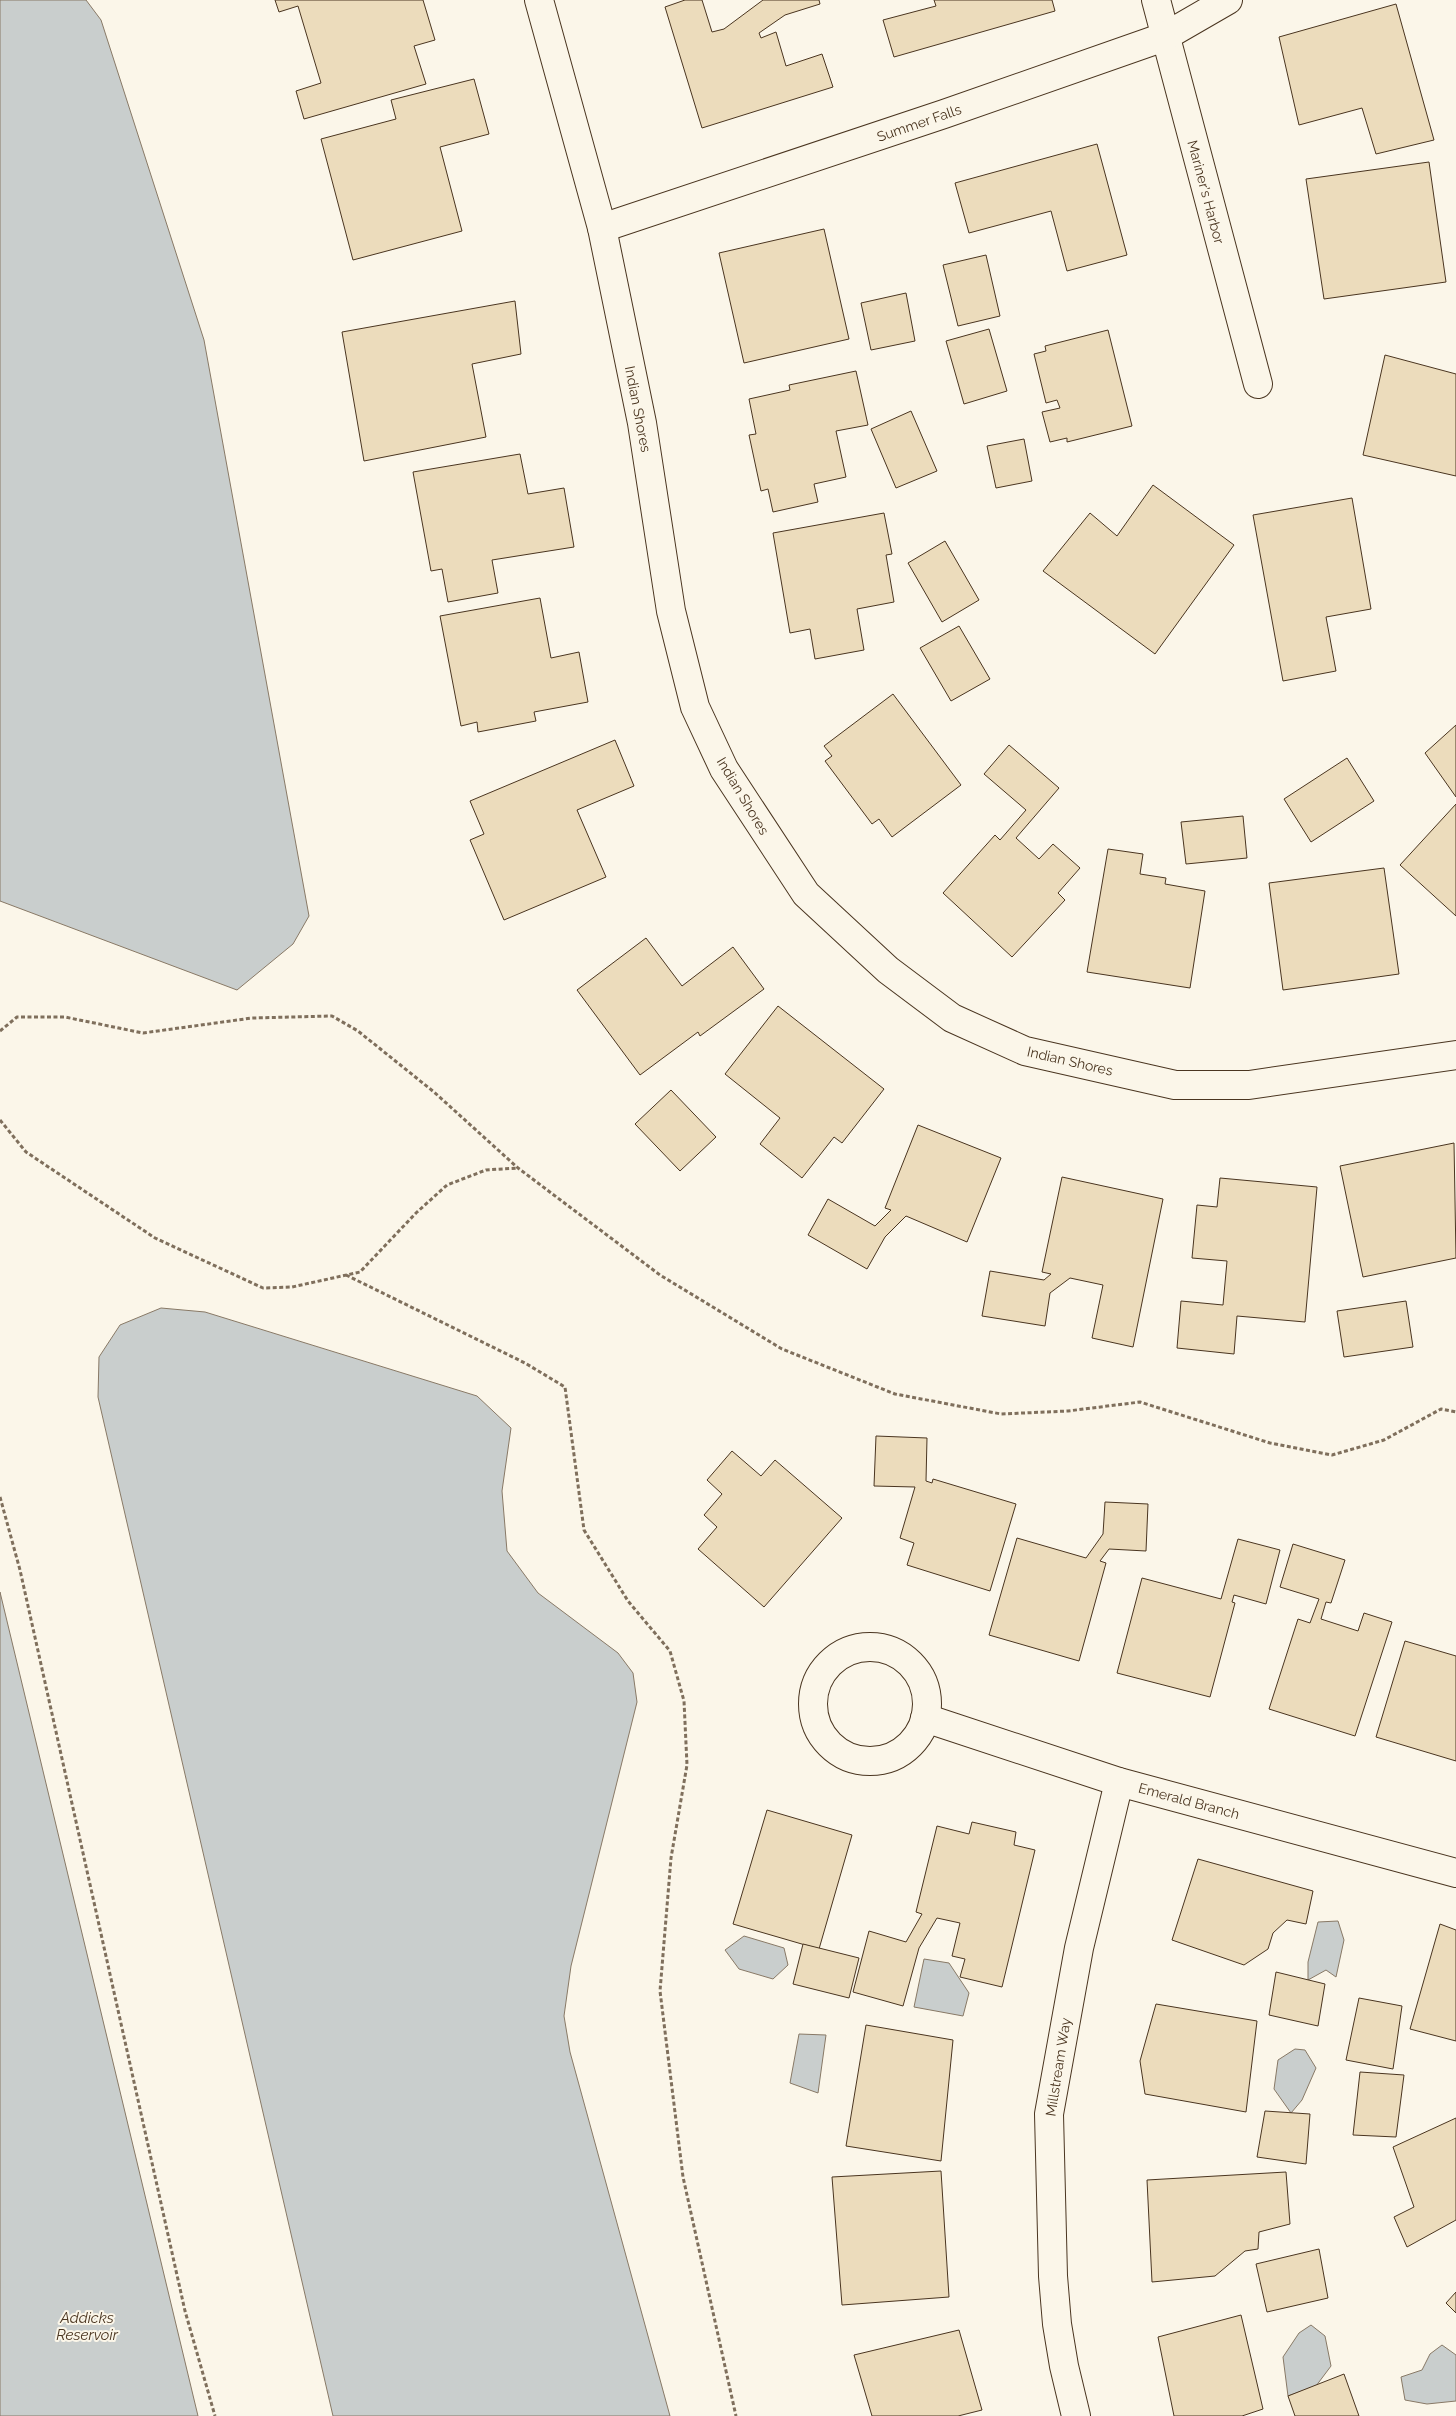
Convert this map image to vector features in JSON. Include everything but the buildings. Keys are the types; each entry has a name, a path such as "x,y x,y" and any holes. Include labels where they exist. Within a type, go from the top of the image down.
{"street":[{"name":"Indian Shores","path":"539,0 602,228 642,423 671,611 695,707 724,769 806,894 888,970 952,1018 1025,1051 1175,1085 1249,1085 1456,1055"},
{"name":"Mariner's Harbor","path":"1156,0 1164,37 1258,384"},
{"name":"Summer Falls","path":"602,228 944,114 1164,37 1228,0"},
{"path":"876,1647 897,1653 914,1666 925,1685 928,1706 925,1718 923,1728 910,1746 893,1758 869,1762 845,1756 826,1741 815,1720 814,1696 821,1675 835,1659 854,1649 876,1647"},
{"name":"Emerald Branch","path":"925,1718 1119,1782 1456,1873"},
{"name":"Millstream Way","path":"1076,2416 1064,2366 1056,2315 1053,2276 1049,2114 1079,1948 1119,1782"}],"path":[{"path":"0,1031 18,1016 65,1017 143,1033 252,1018 332,1016 358,1031 434,1092 518,1168 660,1275 782,1349 895,1394 1001,1414 1068,1411 1140,1402 1270,1443 1332,1455 1384,1440 1441,1409 1456,1412"},
{"path":"0,1120 26,1152 155,1238 263,1288 292,1287 360,1272 416,1213 447,1185 486,1170 518,1168"},
{"path":"346,1275 525,1363 565,1387 584,1530 628,1601 670,1651 684,1701 687,1765 671,1858 660,1991 683,2177 736,2416"},
{"path":"0,1497 20,1570 185,2311 215,2416"}],"water":[{"path":"0,0 86,0 101,20 204,340 309,916 293,944 237,990 0,901"},
{"path":"161,1308 205,1312 477,1396 511,1428 502,1491 507,1551 538,1593 618,1653 633,1673 637,1702 571,1966 564,2016 570,2052 670,2416 333,2416 98,1397 99,1357 120,1325"},
{"name":"Addicks Reservoir","path":"0,1592 198,2416 0,2416"},
{"path":"1338,1921 1344,1940 1336,1977 1326,1970 1308,1980 1308,1962 1318,1922"},
{"path":"744,1936 784,1948 788,1965 773,1979 739,1969 725,1950"},
{"path":"924,1959 949,1963 969,1993 963,2016 914,2007"},
{"path":"799,2034 826,2035 818,2093 790,2083"},
{"path":"1295,2049 1305,2050 1316,2068 1302,2100 1291,2113 1274,2089 1278,2060"},
{"path":"1311,2325 1325,2336 1331,2366 1316,2386 1288,2396 1283,2357 1299,2333"},
{"path":"1442,2345 1456,2355 1456,2401 1427,2404 1405,2400 1401,2377 1422,2370 1430,2354"}]}
